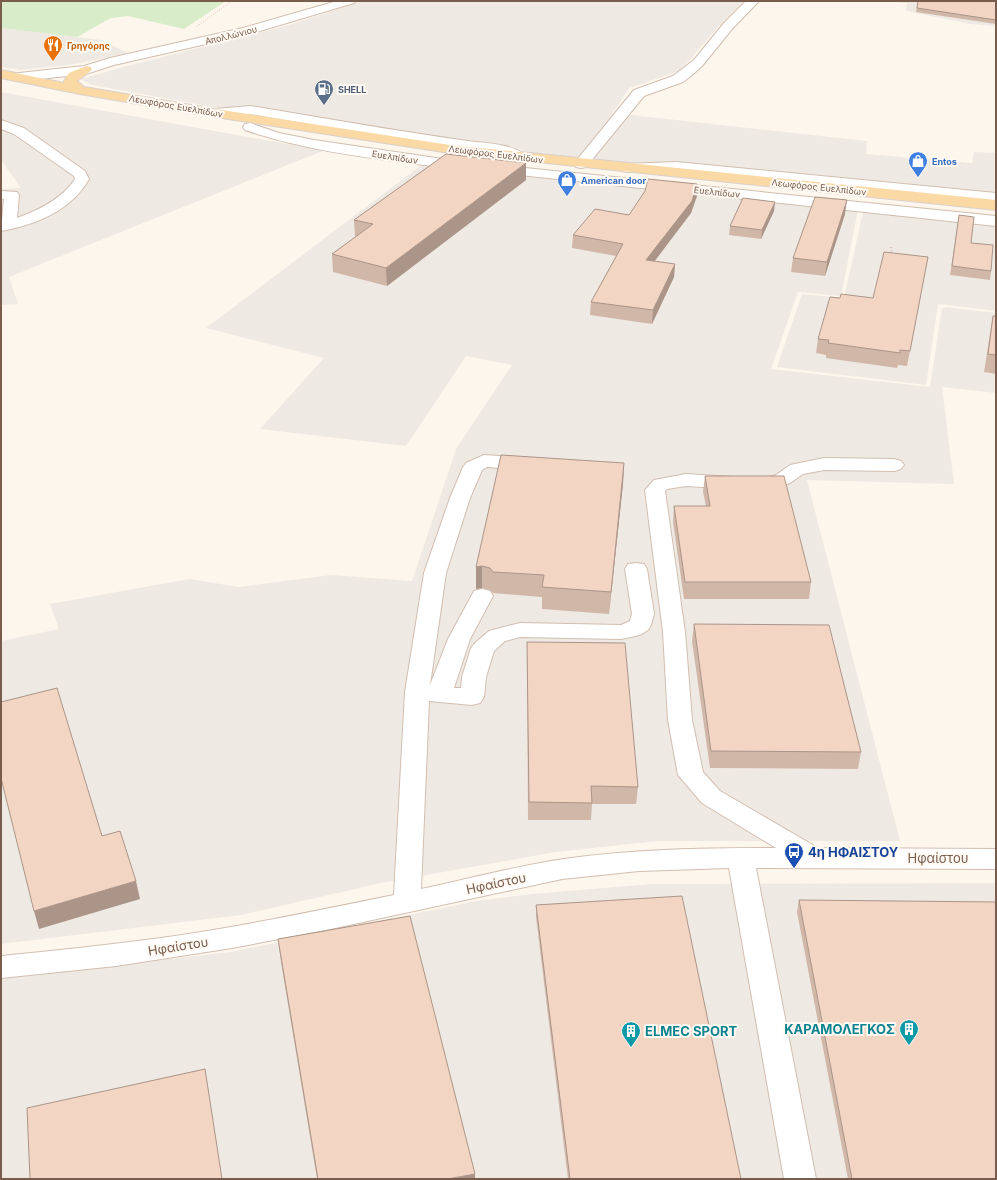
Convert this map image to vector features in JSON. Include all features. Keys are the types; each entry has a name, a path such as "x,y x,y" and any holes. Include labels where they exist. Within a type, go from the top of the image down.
{"main road":[{"path":"80,90 70,84 70,81 74,76 86,70"},
{"name":"Λεωφόρος Ευελπίδων","path":"1,77 19,77 80,90 215,113 351,131 450,149 581,164 626,176 928,211 996,215"},
{"name":"Λεωφόρος Ευελπίδων","path":"1,77 317,142"},
{"name":"Λεωφόρος Ευελπίδων","path":"439,160 564,173 626,176 996,205"}],"street":[{"name":"Απολλώνιου","path":"1,77 110,62 246,31 350,1"},
{"path":"581,164 639,93 678,79 686,73 698,63 728,26 753,1"},
{"name":"Απολλώνιου","path":"19,77 86,70 110,62"},
{"name":"Ευελπίδων","path":"215,113 251,110 351,131 397,135 506,150 519,157"},
{"path":"267,113 290,110 391,126 397,135"},
{"path":"1,124 19,131 80,174 82,179 80,186 63,202 35,216 5,226"},
{"name":"Ευελπίδων","path":"317,142 477,167 564,173"},
{"path":"626,176 659,165 676,166 996,198"},
{"path":"1,195 12,195 5,226"},
{"path":"928,211 996,221"},
{"path":"407,902 417,692 435,573 460,498 473,467 484,461 547,465"},
{"path":"813,858 711,797 692,775 680,720 674,632 655,490 661,484 686,480 767,485 783,479 797,469 824,464 894,465"},
{"path":"417,692 472,697 474,677 483,648 497,636 520,630 621,632 632,630 640,625 643,614 636,569"},
{"path":"440,694 459,639 482,596"},
{"path":"741,858 800,1179"},
{"name":"Ηφαίστου","path":"1,967 186,945 407,902 562,869 594,864 741,858 996,859"}],"path":[{"path":"891,247 892,257"}],"shaded area":[{"path":"363,1 744,1 719,26 680,71 629,88 613,113 867,141 866,154 972,163 974,152 996,153 996,196 530,154 514,147 393,133 248,108 219,108 92,85 81,79 289,25"},
{"path":"885,1 996,1 996,26 970,24 906,11 907,3"},
{"path":"1,28 101,40 128,53 75,64 21,70 1,67"},
{"path":"1,92 325,150 9,277 18,304 1,305 1,189 21,188 1,160"},
{"path":"428,160 858,210 841,296 798,292 771,369 930,387 942,308 947,307 996,313 996,393 942,387 954,484 807,480 900,841 658,841 556,852 381,883 241,915 1,944 1,641 59,629 50,604 189,579 239,587 331,575 412,581 456,449 512,365 466,356 406,446 260,429 324,358 206,328"},
{"path":"863,212 996,225 996,311 938,304 926,385 777,367 802,294 844,298"},
{"path":"996,883 996,1179 1,1179 1,978 231,952 476,901 531,894 652,884"}],"green space":[{"path":"1,1 226,1 184,29 128,16 111,18 77,37 1,28"}],"building":[{"path":"918,1 996,1 996,20 917,8"},
{"path":"446,154 526,163 386,268 332,254 373,224 354,220"},
{"path":"648,179 697,184 692,201 646,260 675,264 653,310 591,302 623,244 573,235 595,209 629,215 645,191"},
{"path":"815,197 847,200 827,262 793,258"},
{"path":"743,198 775,202 762,230 730,226"},
{"path":"959,215 974,217 971,243 993,245 991,271 952,266"},
{"path":"884,252 928,257 910,351 900,350 900,353 828,343 829,340 818,339 830,297 840,298 841,294 873,298"},
{"path":"993,316 996,316 996,355 988,354"},
{"path":"501,455 624,463 611,592 542,587 544,575 493,572 490,568 482,566 476,567"},
{"path":"705,476 784,476 811,582 685,582 674,506 710,506"},
{"path":"694,624 829,625 861,752 711,751"},
{"path":"527,642 625,643 638,787 591,786 592,803 529,802"},
{"path":"57,688 102,836 120,831 136,881 34,911 1,778 1,702"},
{"name":"ELMEC SPORT","path":"682,896 741,1179 570,1179 536,905"},
{"name":"ΚΑΡΑΜΟΛΕΓΚΟΣ","path":"799,900 996,902 996,1179 852,1179"},
{"path":"410,916 475,1174 448,1179 318,1179 278,939"},
{"path":"205,1069 222,1179 30,1179 27,1108"}],"place":[{"name":"Γρηγόρης","path":"53,62"},
{"name":"SHELL","path":"324,106"},
{"name":"Entos","path":"918,178"},
{"name":"American door","path":"567,197"},
{"name":"4η ΗΦΑΙΣΤΟΥ","path":"794,869"},
{"name":"ΚΑΡΑΜΟΛΕΓΚΟΣ","path":"909,1046"},
{"name":"ELMEC SPORT","path":"631,1048"}]}
